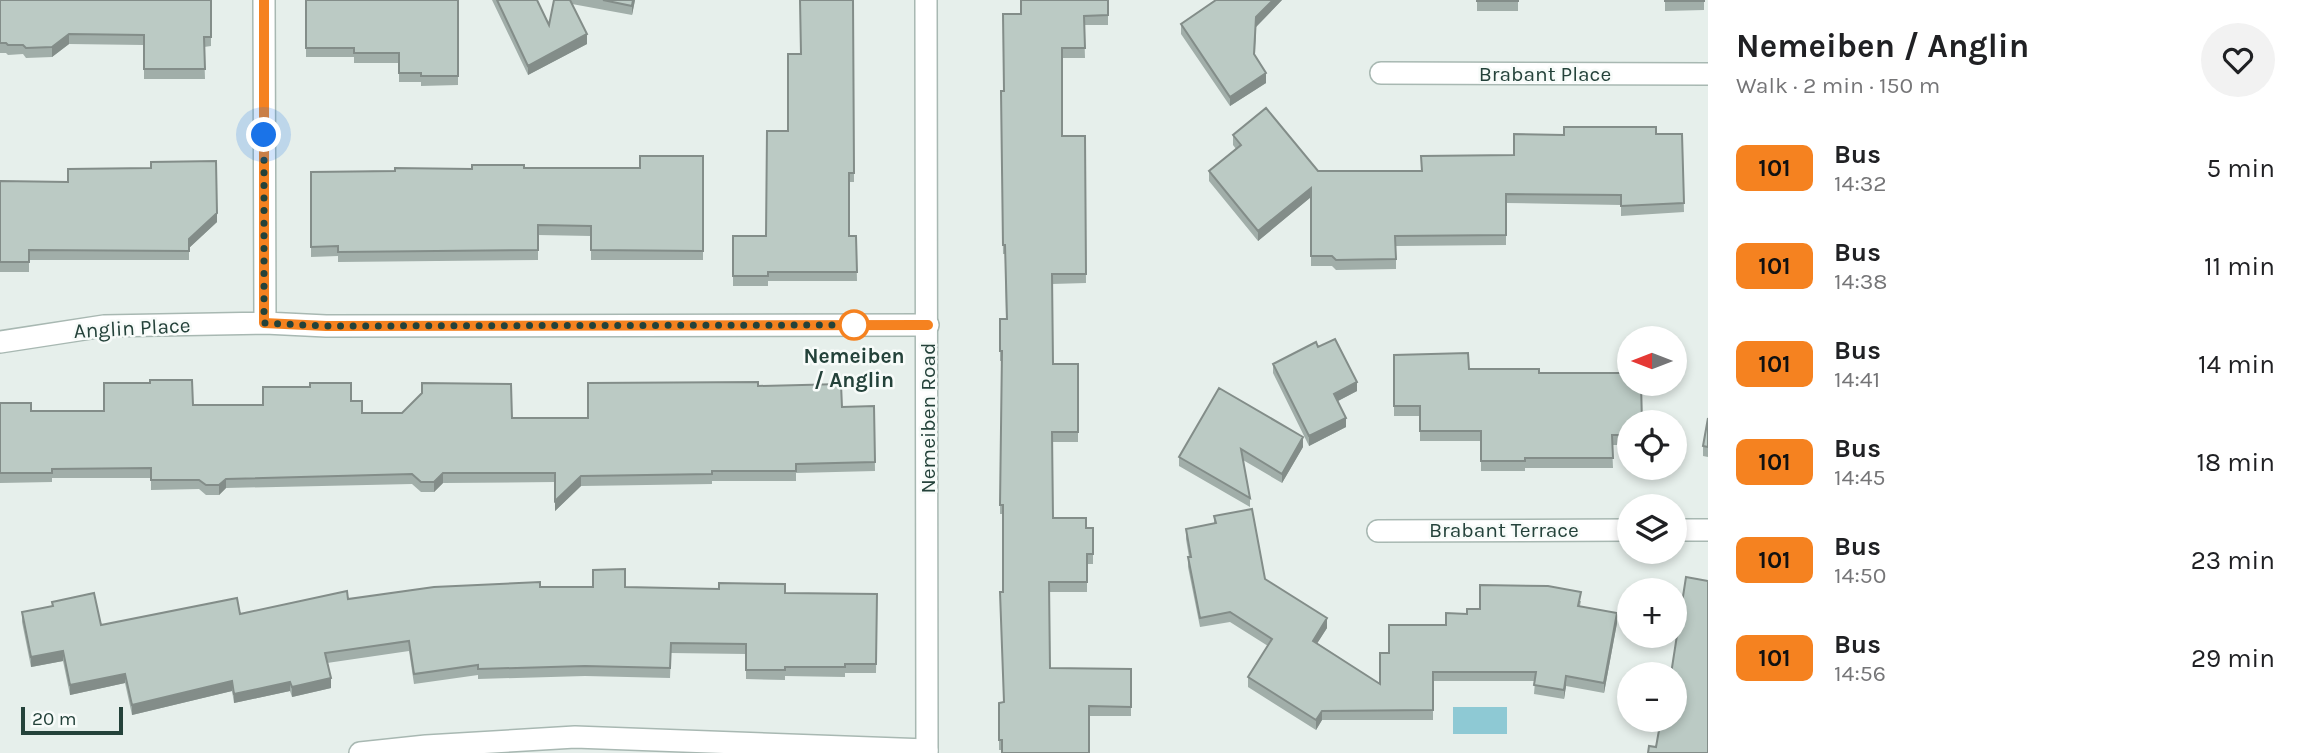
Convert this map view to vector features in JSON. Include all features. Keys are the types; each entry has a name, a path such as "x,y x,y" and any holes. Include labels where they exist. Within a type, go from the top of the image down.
{"street":[{"path":"264,0 264,323"},
{"name":"Nemeiben Road","path":"926,0 927,751"},
{"name":"Brabant Place","path":"1381,73 1708,74"},
{"name":"Anglin Place","path":"0,342 104,326 264,323 326,326 928,325"},
{"name":"Brabant Terrace","path":"1378,531 1617,530"},
{"path":"1687,530 1708,530"},
{"path":"360,753 575,737 927,751"}],"water":[{"path":"1453,707 1507,707 1507,734 1453,734"}],"building":[{"path":"0,0 211,0 211,37 204,37 205,69 144,69 144,35 69,34 52,47 26,48 23,45 0,43"},
{"path":"306,0 458,0 458,76 399,73 399,53 354,53 354,48 306,48"},
{"path":"497,0 537,0 549,25 554,0 570,0 587,34 528,66"},
{"path":"603,0 633,0 632,6"},
{"path":"800,0 853,0 854,173 849,173 849,236 856,236 857,272 768,272 768,276 733,276 733,236 766,236 767,131 788,131 788,54 801,54"},
{"path":"1021,0 1108,0 1108,15 1084,16 1085,48 1062,48 1062,136 1085,136 1086,274 1052,274 1053,364 1078,364 1078,432 1052,432 1053,518 1086,518 1086,528 1093,528 1093,554 1087,554 1087,582 1049,582 1050,668 1131,669 1131,707 1089,706 1089,753 1002,753 1002,740 999,740 999,703 1004,702 1000,592 1003,592 1003,505 1000,505 1000,319 1007,319 1003,245 1003,14 1021,14"},
{"path":"1216,0 1273,0 1256,17 1254,54 1266,73 1230,97 1181,24"},
{"path":"1518,0 1518,1 1477,1"},
{"path":"1704,0 1704,1 1665,1"},
{"path":"1266,108 1318,171 1422,171 1421,156 1514,155 1514,134 1564,135 1564,127 1656,127 1656,134 1682,134 1684,203 1621,206 1621,195 1506,194 1506,235 1395,236 1396,259 1336,260 1332,256 1311,256 1311,188 1258,231 1209,171 1241,145 1233,135"},
{"path":"640,156 703,156 703,251 591,250 591,226 538,225 538,250 338,252 338,246 311,247 311,172 395,171 395,168 472,169 472,165 640,168"},
{"path":"216,161 217,213 189,239 189,251 29,250 29,262 0,262 0,181 68,182 68,169 151,168 151,162"},
{"path":"1335,339 1357,382 1334,394 1346,418 1309,436 1273,364 1316,342 1318,347"},
{"path":"1468,353 1469,369 1539,369 1539,373 1617,373 1617,396 1641,396 1642,410 1617,410 1617,435 1612,435 1613,458 1481,461 1481,431 1420,431 1420,406 1394,406 1394,355"},
{"path":"150,380 192,380 193,405 263,405 263,387 310,387 310,383 351,383 351,401 362,401 362,413 402,413 422,393 422,383 511,384 512,418 588,418 588,383 758,382 758,386 841,384 842,407 874,406 875,462 796,464 796,471 581,476 555,501 555,473 443,473 434,482 421,482 412,474 226,479 219,485 206,485 199,480 151,480 151,468 52,469 52,473 0,473 0,403 31,403 31,411 104,411 104,383 150,383"},
{"path":"1219,388 1303,437 1282,474 1241,449 1250,498 1179,457"},
{"path":"1708,418 1708,447 1703,446"},
{"path":"1252,509 1265,579 1327,618 1313,641 1380,684 1380,653 1389,653 1389,625 1446,625 1446,613 1467,614 1467,609 1480,609 1480,585 1548,586 1581,592 1578,606 1617,613 1604,683 1566,676 1564,690 1534,685 1536,672 1433,672 1433,710 1322,711 1316,720 1248,677 1272,639 1230,612 1200,618 1188,557 1191,557 1186,529 1216,523 1214,516"},
{"path":"625,569 625,587 719,589 719,583 785,584 785,593 877,594 876,664 746,670 746,644 671,643 670,668 585,666 478,669 478,665 414,674 409,641 325,653 331,678 292,687 290,682 234,694 232,681 132,705 125,674 70,685 63,651 31,657 22,612 53,606 52,602 94,593 101,625 237,598 240,614 347,591 348,599 434,587 540,582 540,587 593,587 593,570"},
{"path":"1686,578 1708,581 1708,753 1648,753 1649,746 1656,747 1659,732 1687,732 1687,662 1673,662 1675,648 1687,648"}],"bus line":[{"name":"101","path":"264,0 264,323 326,326 928,325"}],"place":[{"name":"Nemeiben / Anglin","path":"854,325"}],"route":[{"path":"264,135 264,323 326,326 854,325"}]}
